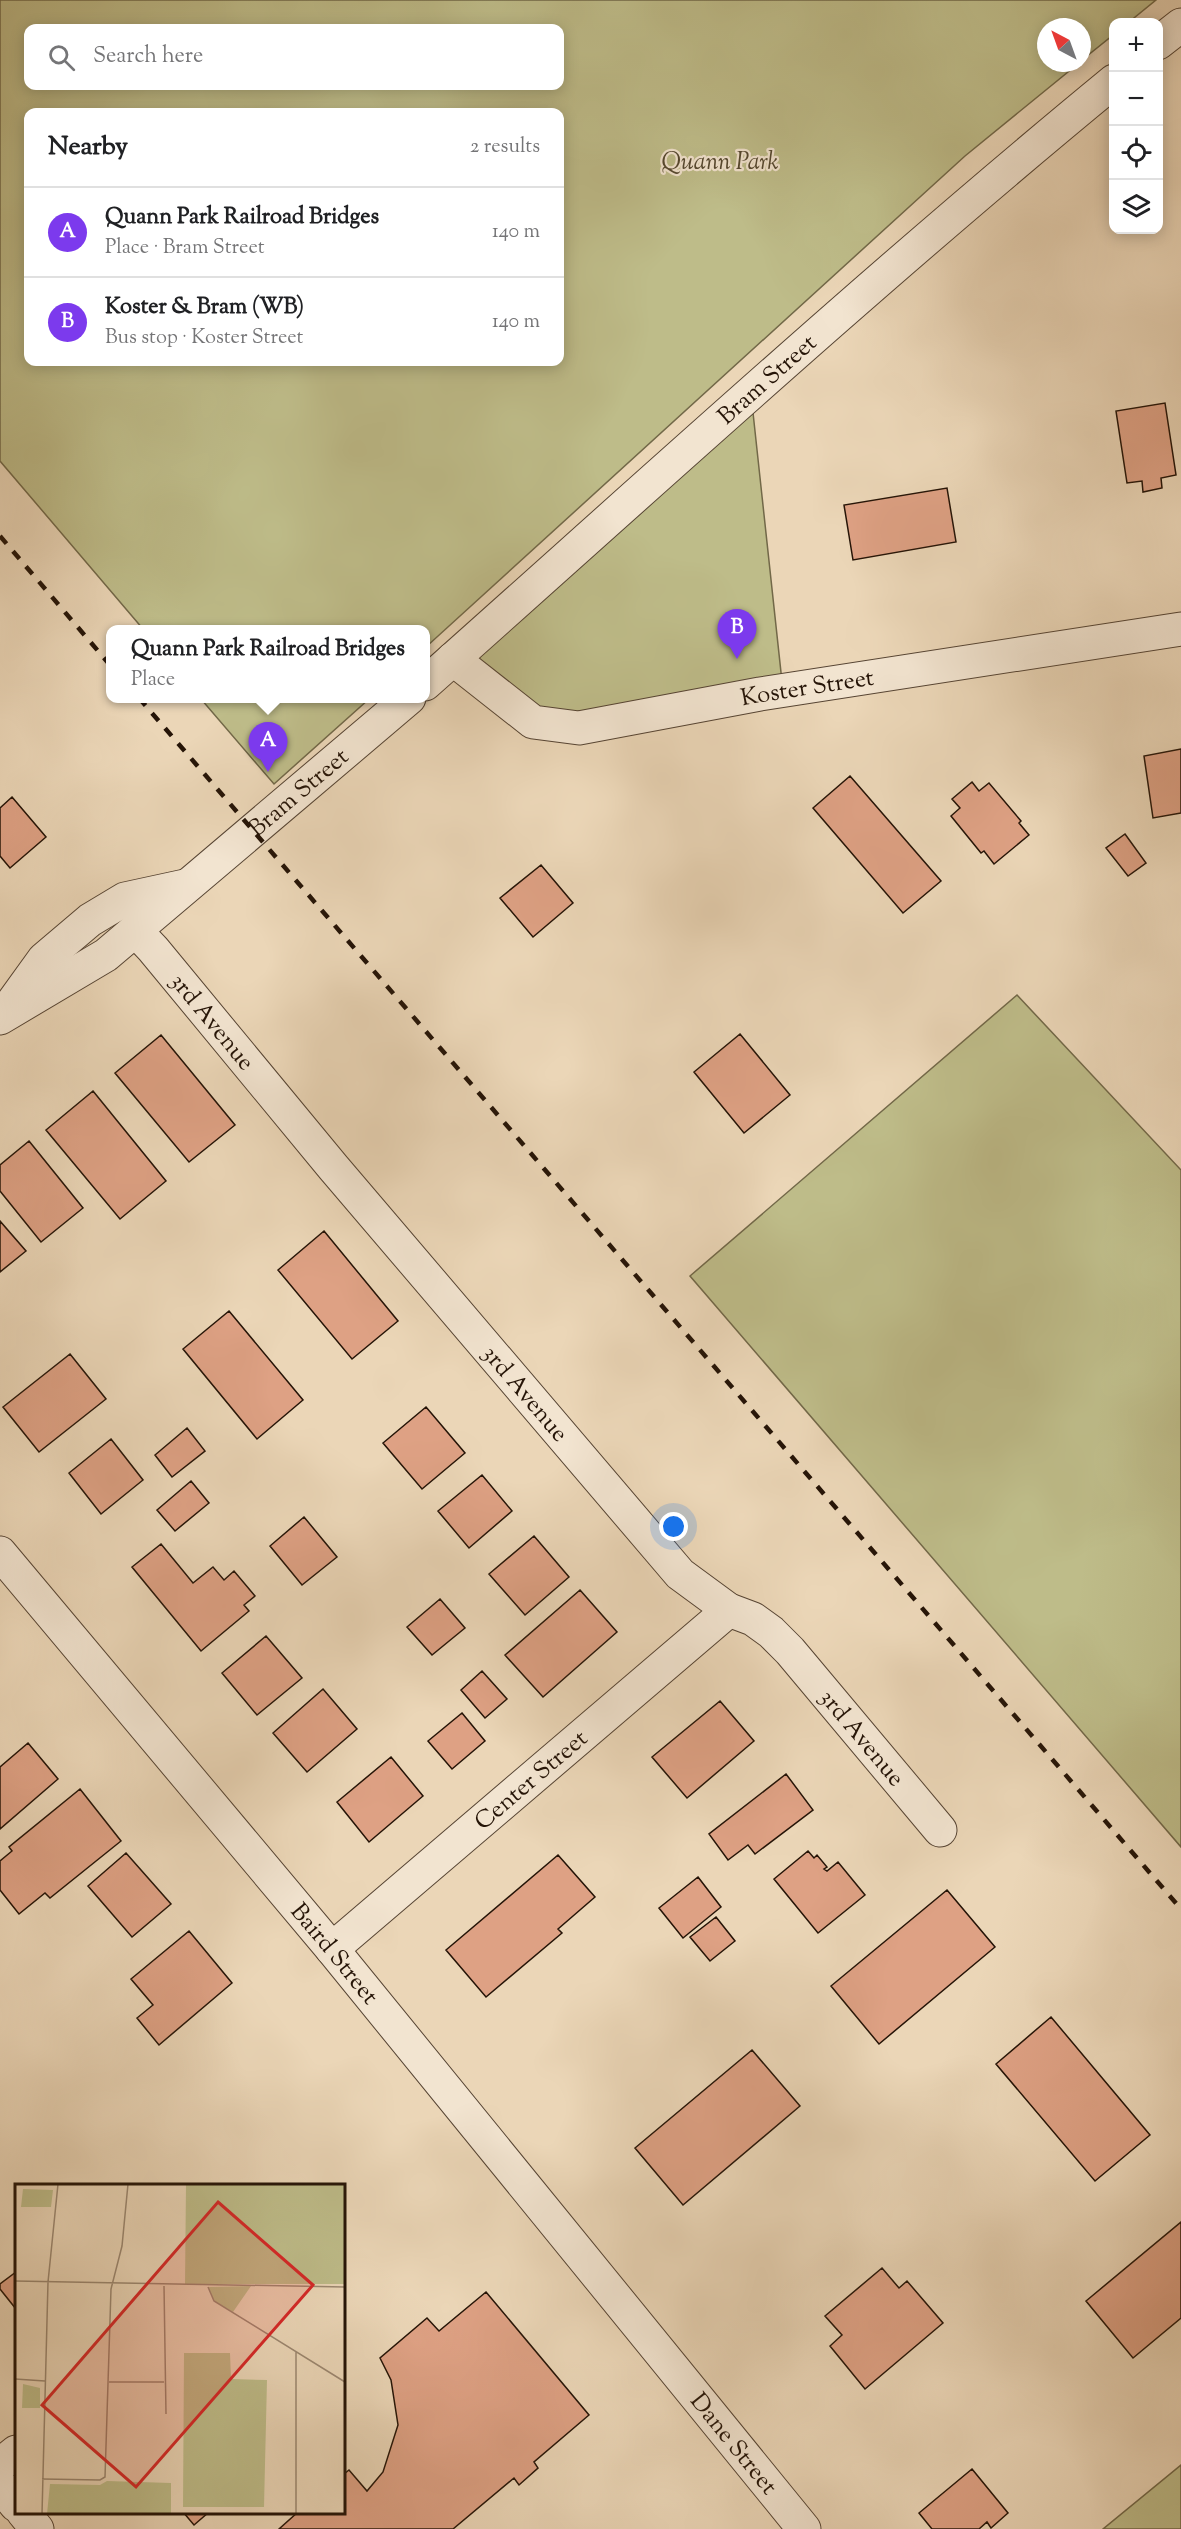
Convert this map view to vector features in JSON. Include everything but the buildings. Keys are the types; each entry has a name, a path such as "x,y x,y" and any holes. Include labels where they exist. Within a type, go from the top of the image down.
{"street":[{"path":"1163,39 1181,25"},
{"name":"Bram Street","path":"430,680 532,587 1005,170 1109,84"},
{"name":"Koster Street","path":"453,659 532,722 579,728 760,694 1181,628"},
{"name":"Bram Street","path":"2,1017 106,955 404,703"},
{"name":"Bram Street","path":"2,1017 44,959 90,920 125,899 188,885"},
{"name":"3rd Avenue","path":"135,930 340,1176 680,1574 729,1610 753,1619 771,1632 790,1651 940,1830"},
{"name":"Baird Street","path":"0,1553 332,1949 664,2358"},
{"name":"Center Street","path":"332,1949 729,1610"},
{"name":"Dane Street","path":"664,2358 804,2529"},
{"path":"0,2465 15,2453"},
{"path":"0,2485 15,2504"},
{"path":"25,2514 37,2529"}],"green space":[{"name":"Quann Park","path":"0,0 1156,0 1134,18 1109,18 1109,38 1091,53 1091,18 1037,18 1037,72 1068,72 965,156 430,643 430,625 140,625 0,461"},
{"path":"751,394 783,691 579,728 453,659"},
{"path":"204,703 365,703 274,784"},
{"path":"1017,995 1181,1170 1181,1847 690,1276"},
{"path":"1181,2465 1181,2529 1103,2529"}],"railway":[{"path":"0,536 106,660"},
{"path":"143,703 1181,1909"}],"place":[{"name":"Koster & Bram (WB)","path":"737,659"},
{"name":"Quann Park Railroad Bridges","path":"268,772"}]}
